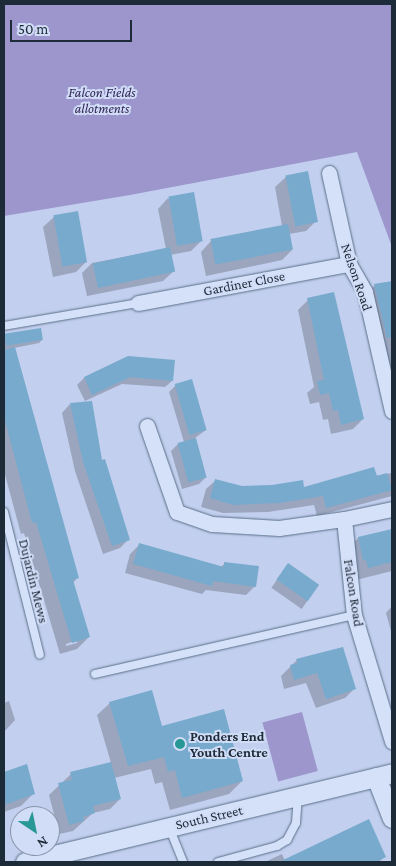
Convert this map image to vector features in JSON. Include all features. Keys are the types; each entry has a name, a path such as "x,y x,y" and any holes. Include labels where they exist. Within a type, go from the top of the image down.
{"street":[{"name":"Nelson Road","path":"329,173 350,264 365,292 392,411"},
{"name":"Gardiner Close","path":"138,303 350,264"},
{"path":"147,426 177,512 212,524 279,528 344,519 392,509"},
{"name":"Falcon Road","path":"344,519 354,615 392,741"},
{"path":"384,775 392,818"},
{"name":"South Street","path":"25,862 384,775"}],"lane":[{"path":"4,326 138,303"},
{"name":"Dujardin Mews","path":"4,512 40,655"},
{"path":"95,674 354,615"},
{"path":"218,862 277,846 286,840 296,823 298,796"},
{"path":"169,827 183,862"}],"green space":[{"name":"Falcon Fields allotments","path":"4,4 392,4 392,247 357,152 130,195 4,216"},
{"path":"302,712 318,771 278,782 262,723"}],"building":[{"path":"308,171 318,222 295,226 285,175"},
{"path":"194,192 203,241 177,246 168,197"},
{"path":"78,211 87,262 62,267 53,215"},
{"path":"288,224 293,250 215,265 210,239"},
{"path":"170,247 175,271 98,288 93,263"},
{"path":"392,281 392,337 387,338 374,284"},
{"path":"334,292 364,419 341,425 338,410 333,411 329,393 320,395 317,381 324,380 307,298"},
{"path":"41,328 43,340 6,346 4,334"},
{"path":"15,347 79,578 73,580 90,637 72,643 36,522 32,523 4,417 4,350"},
{"path":"128,356 175,360 173,381 130,377 92,395 84,377"},
{"path":"192,379 207,430 189,435 175,384"},
{"path":"92,401 102,460 105,459 130,540 112,546 83,462 70,403"},
{"path":"196,438 207,478 188,483 178,443"},
{"path":"374,467 377,476 387,473 392,490 326,508 323,496 279,503 233,505 210,498 215,479 242,486 272,485 303,480 304,487"},
{"path":"392,529 392,562 368,568 366,560 363,560 358,537"},
{"path":"139,543 224,567 224,562 259,566 256,587 213,581 212,586 133,564"},
{"path":"288,563 319,585 308,601 277,579"},
{"path":"343,647 356,689 326,699 317,673 294,680 290,665 298,663 296,659"},
{"name":"Ponders End Youth Centre","path":"152,690 162,726 224,709 243,781 182,798 175,770 168,772 164,757 128,766 109,702"},
{"path":"111,762 121,799 93,806 95,813 83,817 84,821 69,825 58,783 72,780 70,772"},
{"path":"27,764 35,794 4,805 4,772"},
{"path":"369,819 386,857 376,862 279,862"}],"place":[{"name":"Ponders End Youth Centre","path":"180,744"}]}
